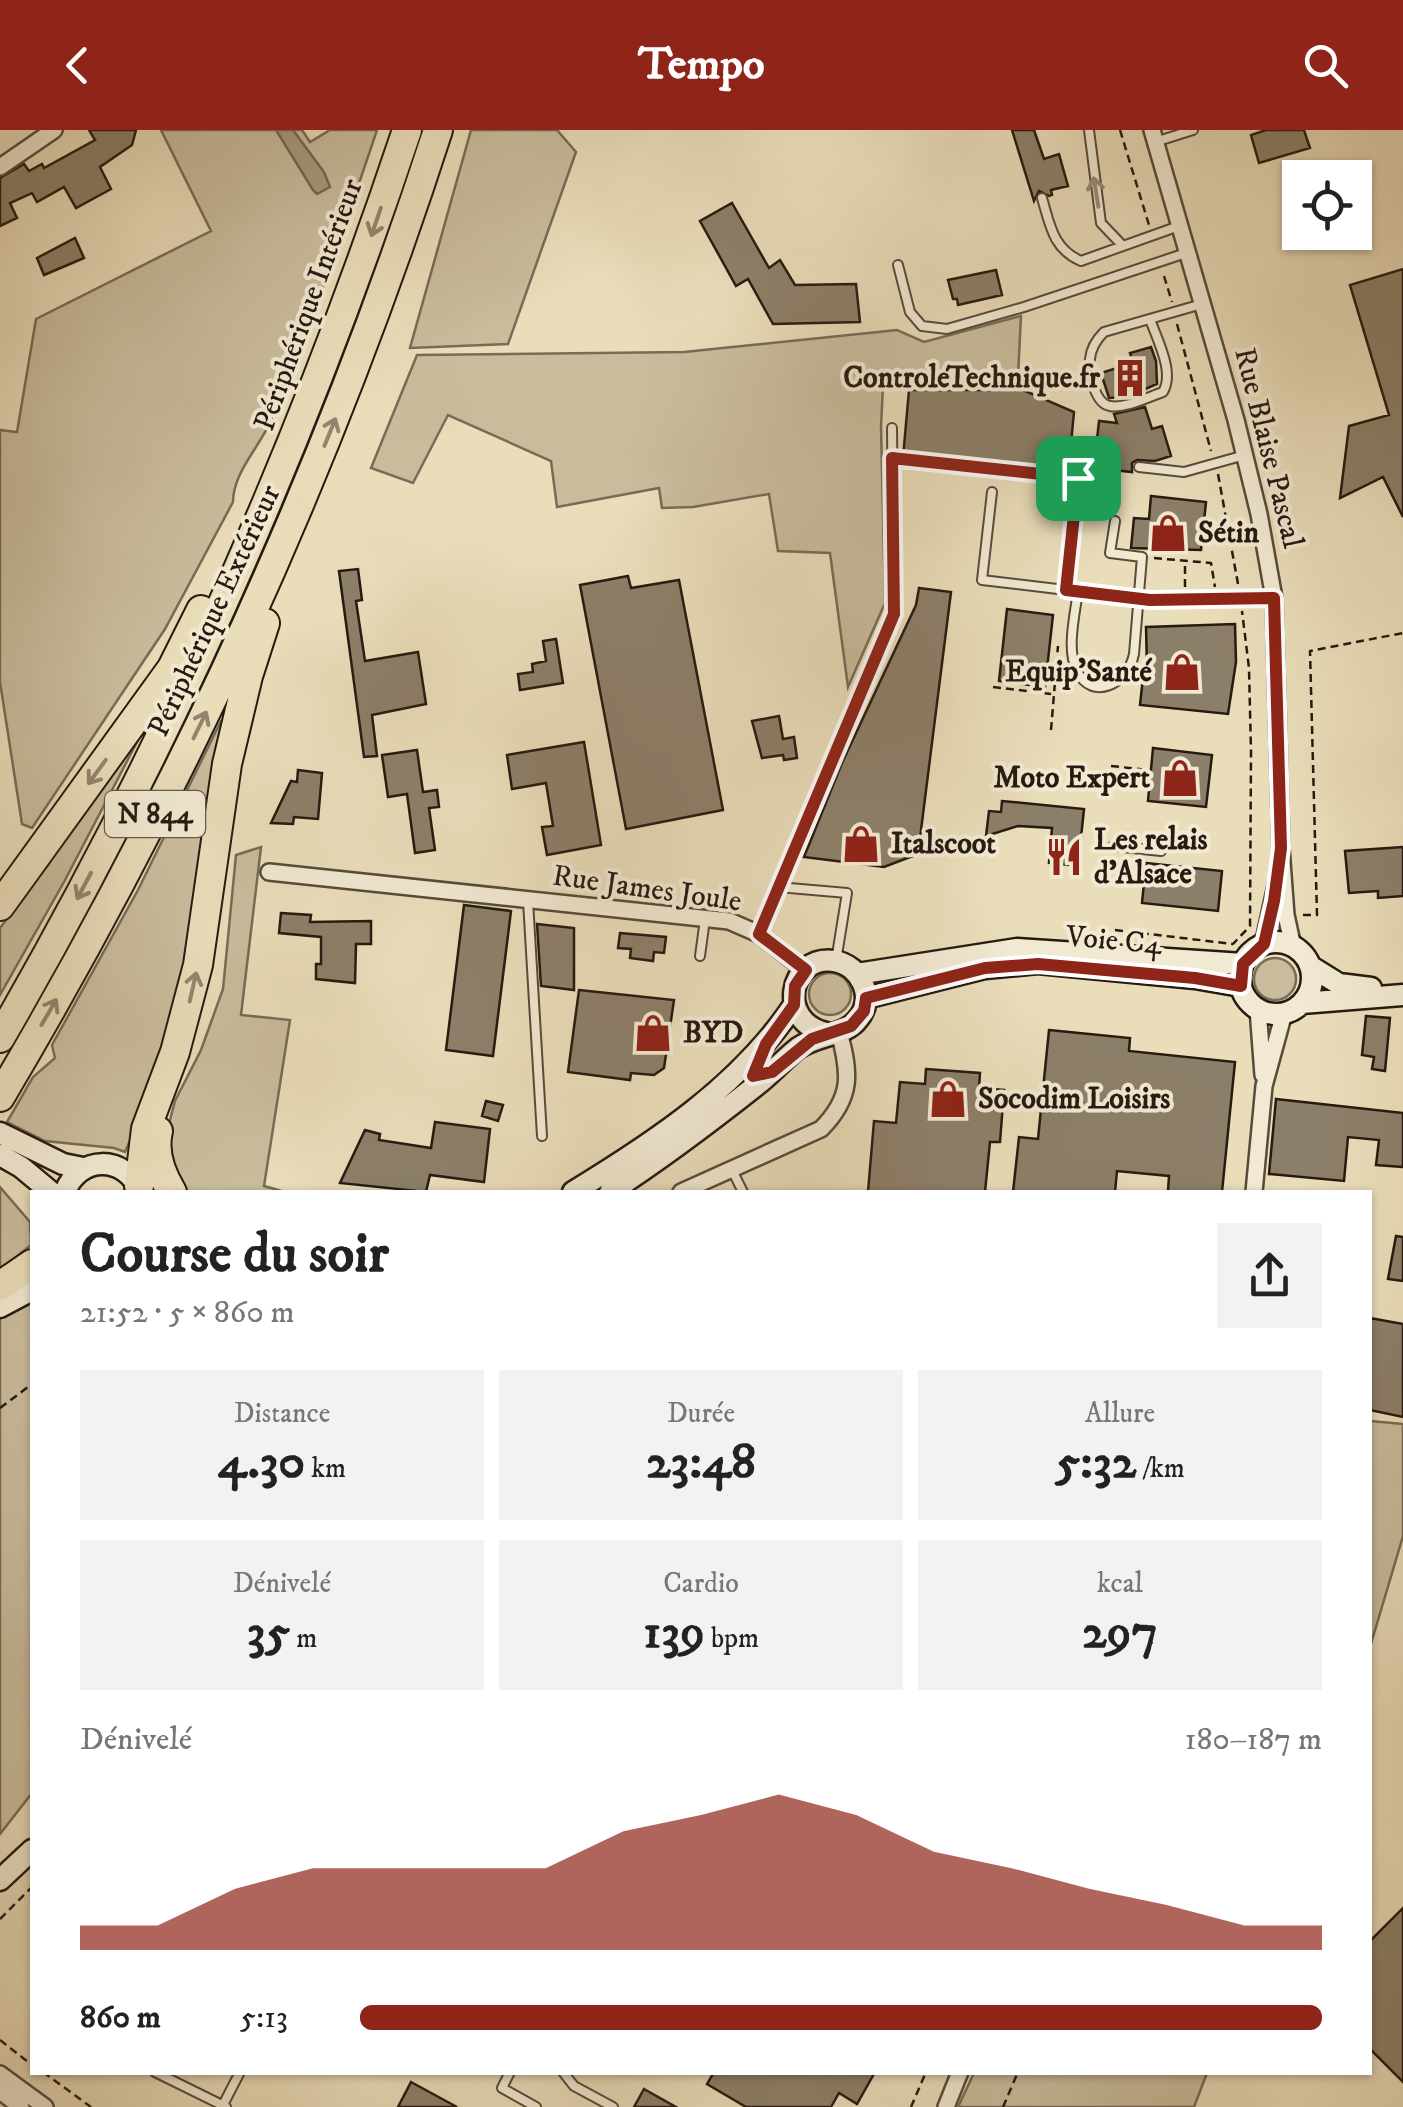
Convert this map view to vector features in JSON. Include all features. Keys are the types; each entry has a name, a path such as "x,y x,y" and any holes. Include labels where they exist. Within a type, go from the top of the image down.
{"highway":[{"name":"Périphérique Intérieur","path":"0,1038 153,753 248,546 324,362 407,130"},
{"name":"Périphérique Extérieur","path":"0,1097 142,840 243,634 293,522 366,337 438,130"},
{"path":"140,1189 146,1130 165,1080 198,965 237,715 261,634 293,557 293,522"},
{"path":"3,899 172,668 219,574 248,546"},
{"path":"165,1080 155,1140 158,1161 171,1190"},
{"path":"0,1286 30,1265"}],"main road":[{"path":"832,1033 803,1022 794,1005 795,986 806,970 820,962 836,961 857,974 888,980 1038,964 1210,972 1243,964 1264,944 1283,943 1339,984 1403,994"},
{"path":"1243,964 1241,986 1258,1010 1403,994"},
{"path":"1293,1008 1311,986 1310,966"},
{"path":"1210,972 1241,986"},
{"path":"857,974 866,998"},
{"path":"613,1190 686,1139 797,1049 856,1022 866,998 888,980"},
{"path":"576,1190 620,1164 726,1084 766,1044 794,1005"},
{"path":"0,1133 26,1158 50,1190"},
{"path":"0,1155 83,1168"},
{"path":"66,1190 83,1168 93,1164 115,1164 125,1169 140,1189"},
{"path":"0,1307 30,1291"},
{"path":"0,1880 30,1852"}],"street":[{"path":"0,166 54,130"},
{"name":"Rue Blaise Pascal","path":"1154,136 1244,455 1274,598 1281,848 1286,915 1293,947"},
{"name":"Rue Blaise Pascal","path":"1264,944 1281,848"},
{"name":"Rue James Joule","path":"269,872 729,922 759,934 806,970"},
{"path":"1264,1086 1293,1008"},
{"path":"1254,1190 1264,1086 1258,1010"},
{"path":"686,1190 822,1129 836,1114 845,1097 847,1079 832,1033"},
{"path":"0,2074 45,2107"},
{"path":"946,2107 959,2075"},
{"path":"0,2091 21,2107"}],"lane":[{"path":"1089,130 1101,222 1122,245"},
{"path":"1154,136 1192,130"},
{"path":"1042,198 1056,242 1066,254 1082,261 1178,226"},
{"path":"898,265 910,312 922,326 947,329 1024,308 1186,253"},
{"path":"1150,319 1168,373 1168,385 1163,392 1114,407 1104,406 1098,400 1089,362 1096,339 1104,332 1202,304"},
{"path":"759,934 894,614 892,428"},
{"path":"1066,590 1082,443"},
{"path":"1139,468 1184,472 1244,455"},
{"path":"992,492 982,580 1139,598 1274,598"},
{"path":"1078,591 1072,654 1075,669 1091,684 1108,686 1122,681 1131,668 1142,557 1110,553 1115,520"},
{"path":"1114,846 1161,851"},
{"path":"778,886 846,892 836,961"},
{"name":"Rue James Joule","path":"528,900 542,1136"},
{"path":"700,956 704,919"},
{"name":"Voie C4","path":"888,980 979,961 1036,957 1210,972"},
{"name":"Voie C4","path":"888,980 907,976"},
{"path":"596,1190 762,1074 766,1044"},
{"path":"732,1170 743,1190"},
{"path":"161,2075 223,2106 238,2075"},
{"path":"508,2075 502,2088 536,2107"},
{"path":"565,2075 574,2086 613,2107"}],"path":[{"path":"892,458 1078,478"},
{"path":"1142,557 1211,563 1218,598"},
{"path":"1185,599 1186,561"},
{"path":"1286,915 1318,916 1310,651 1403,633"},
{"path":"1050,730 1059,642"},
{"path":"993,687 1054,694"},
{"path":"1111,766 1148,770"},
{"path":"0,1408 30,1386"},
{"path":"0,1919 30,1888"},
{"path":"0,2040 30,2063"},
{"path":"47,2075 91,2107"},
{"path":"912,2107 925,2075"},
{"path":"1003,2107 1017,2075"}],"shaded area":[{"path":"161,130 302,130 310,142 330,130 377,130 300,348 271,420 237,480 233,502 165,629 32,828 22,824 0,682 0,430 17,432 36,319 211,231"},
{"path":"276,130 293,130 324,172 330,187 317,194 313,190"},
{"path":"471,130 557,130 576,152 508,344 410,348"},
{"path":"1021,316 1018,376 883,386 885,603 848,687 830,553 778,551 769,494 693,507 662,508 659,488 557,507 551,461 448,415 413,483 371,468 417,355 684,352 897,330 924,342"},
{"path":"221,721 227,722 193,959 161,1067 125,1152 45,1141 7,1122 33,1077 55,1058 52,1045 138,890"},
{"path":"147,723 0,995 0,928 48,865 78,810"},
{"path":"261,847 241,1015 290,1020 264,1186 278,1190 178,1190 166,1135 175,1101 201,1050 223,989 236,855"},
{"path":"1275,958 1290,964 1296,979 1290,994 1275,1000 1260,994 1254,979 1260,964"},
{"path":"830,973 845,979 851,994 845,1009 830,1015 815,1009 809,994 815,979"},
{"path":"0,1187 30,1222 30,1246 0,1270"},
{"path":"30,1297 30,1796 0,1834 0,1315"},
{"path":"1372,1421 1403,1424 1403,1536 1372,1640"},
{"path":"973,2075 1206,2075 1194,2107 958,2107"}],"building":[{"path":"89,130 136,130 132,145 100,167 111,189 76,208 64,187 37,202 32,193 10,203 17,218 0,226 0,178 24,164 29,171 42,164 44,168 95,140"},
{"path":"1012,130 1034,130 1044,159 1059,154 1068,186 1051,190 1049,196 1039,191 1034,201"},
{"path":"1266,130 1304,130 1310,148 1259,163 1251,135"},
{"path":"732,203 769,268 780,260 795,285 856,284 860,322 773,324 748,279 736,286 700,221"},
{"path":"75,238 84,258 44,275 37,258"},
{"path":"1403,269 1403,517 1383,477 1340,498 1349,426 1389,415 1350,285"},
{"path":"996,270 1002,295 958,305 957,299 953,299 948,280"},
{"name":"ControleTechnique.fr","path":"1151,347 1157,384 1127,397 1109,398 1101,373 1133,363 1130,353"},
{"path":"909,390 1023,390 1074,412 1068,475 903,458"},
{"path":"1145,407 1152,429 1162,426 1171,456 1155,461 1137,460 1132,463 1132,472 1094,468 1099,421 1117,423 1114,414"},
{"name":"Sétin","path":"1151,496 1206,502 1201,550 1131,548 1134,518 1149,519"},
{"path":"358,569 362,600 356,601 365,661 418,652 426,704 372,715 377,756 364,757 339,571"},
{"path":"628,576 631,588 679,580 723,810 626,829 580,585"},
{"path":"919,588 951,592 918,854 884,867 804,857 842,763 916,605"},
{"path":"1007,609 1053,615 1045,687 999,681"},
{"name":"Equip'Santé","path":"1235,624 1236,662 1228,714 1140,705 1147,668 1146,627"},
{"path":"556,639 563,683 520,690 518,674 533,672 532,664 546,661 543,641"},
{"path":"779,716 783,739 794,737 797,758 762,758 752,721"},
{"path":"584,742 601,845 547,855 542,827 553,826 546,783 512,789 507,755"},
{"name":"Moto Expert","path":"1153,748 1212,755 1206,807 1148,801"},
{"path":"417,750 423,792 437,790 439,807 429,808 435,850 415,853 407,794 388,797 382,755"},
{"path":"298,770 322,773 318,819 294,817 293,824 271,823 291,781 297,782"},
{"path":"1002,801 1084,809 1078,866 1049,863 1052,828 1018,826 986,836 989,811 1001,812"},
{"path":"1403,847 1403,896 1378,898 1378,891 1349,893 1345,851"},
{"path":"1146,863 1222,871 1218,911 1142,903"},
{"path":"464,905 511,911 493,1056 446,1050"},
{"path":"281,913 311,915 310,922 371,921 371,944 356,944 355,983 316,979 316,964 321,964 321,937 279,933"},
{"path":"537,924 574,928 574,990 541,986"},
{"path":"620,933 666,937 664,953 654,952 653,961 630,958 631,949 618,948"},
{"path":"579,990 674,1000 664,1068 654,1075 631,1073 630,1080 568,1072"},
{"path":"1366,1016 1390,1018 1385,1071 1372,1069 1374,1057 1362,1055"},
{"path":"1049,1030 1130,1038 1129,1051 1235,1062 1222,1190 1168,1190 1169,1176 1117,1171 1115,1190 1013,1190 1019,1137 1038,1139"},
{"path":"926,1069 980,1073 979,1088 1004,1090 1000,1142 990,1142 985,1190 868,1190 874,1121 896,1123 900,1082 925,1084"},
{"path":"1276,1099 1403,1113 1403,1167 1376,1165 1379,1140 1348,1137 1344,1181 1269,1174"},
{"path":"486,1101 503,1105 498,1121 482,1116"},
{"path":"435,1122 490,1129 484,1182 430,1175 426,1190 340,1183 365,1130 380,1134 379,1140 431,1148"},
{"path":"1396,1236 1403,1237 1403,1281 1388,1279"},
{"path":"1372,1318 1403,1324 1403,1417 1372,1410"},
{"path":"1403,1908 1403,2082 1372,2051 1372,1939"},
{"path":"712,2075 873,2075 857,2104 839,2093 831,2107 746,2107 707,2084"},
{"path":"411,2082 457,2107 398,2107"},
{"path":"644,2089 676,2107 634,2107"}],"place":[{"name":"ControleTechnique.fr","path":"1130,378"},
{"name":"Sétin","path":"1168,533"},
{"name":"Equip'Santé","path":"1182,672"},
{"name":"Moto Expert","path":"1180,778"},
{"name":"Italscoot","path":"861,844"},
{"name":"Les relais d'Alsace","path":"1064,857"},
{"name":"BYD","path":"653,1033"},
{"name":"Socodim Loisirs","path":"948,1099"}],"route":[{"path":"892,458 1078,478 1066,590 1150,600 1274,598 1281,848 1264,944 1243,964 1241,986 1214,980 1038,964 985,968 890,990 866,998 864,1011 851,1026 812,1039 772,1072 753,1076 766,1044 794,1005 795,986 806,970 759,934 894,614 892,458"}]}
